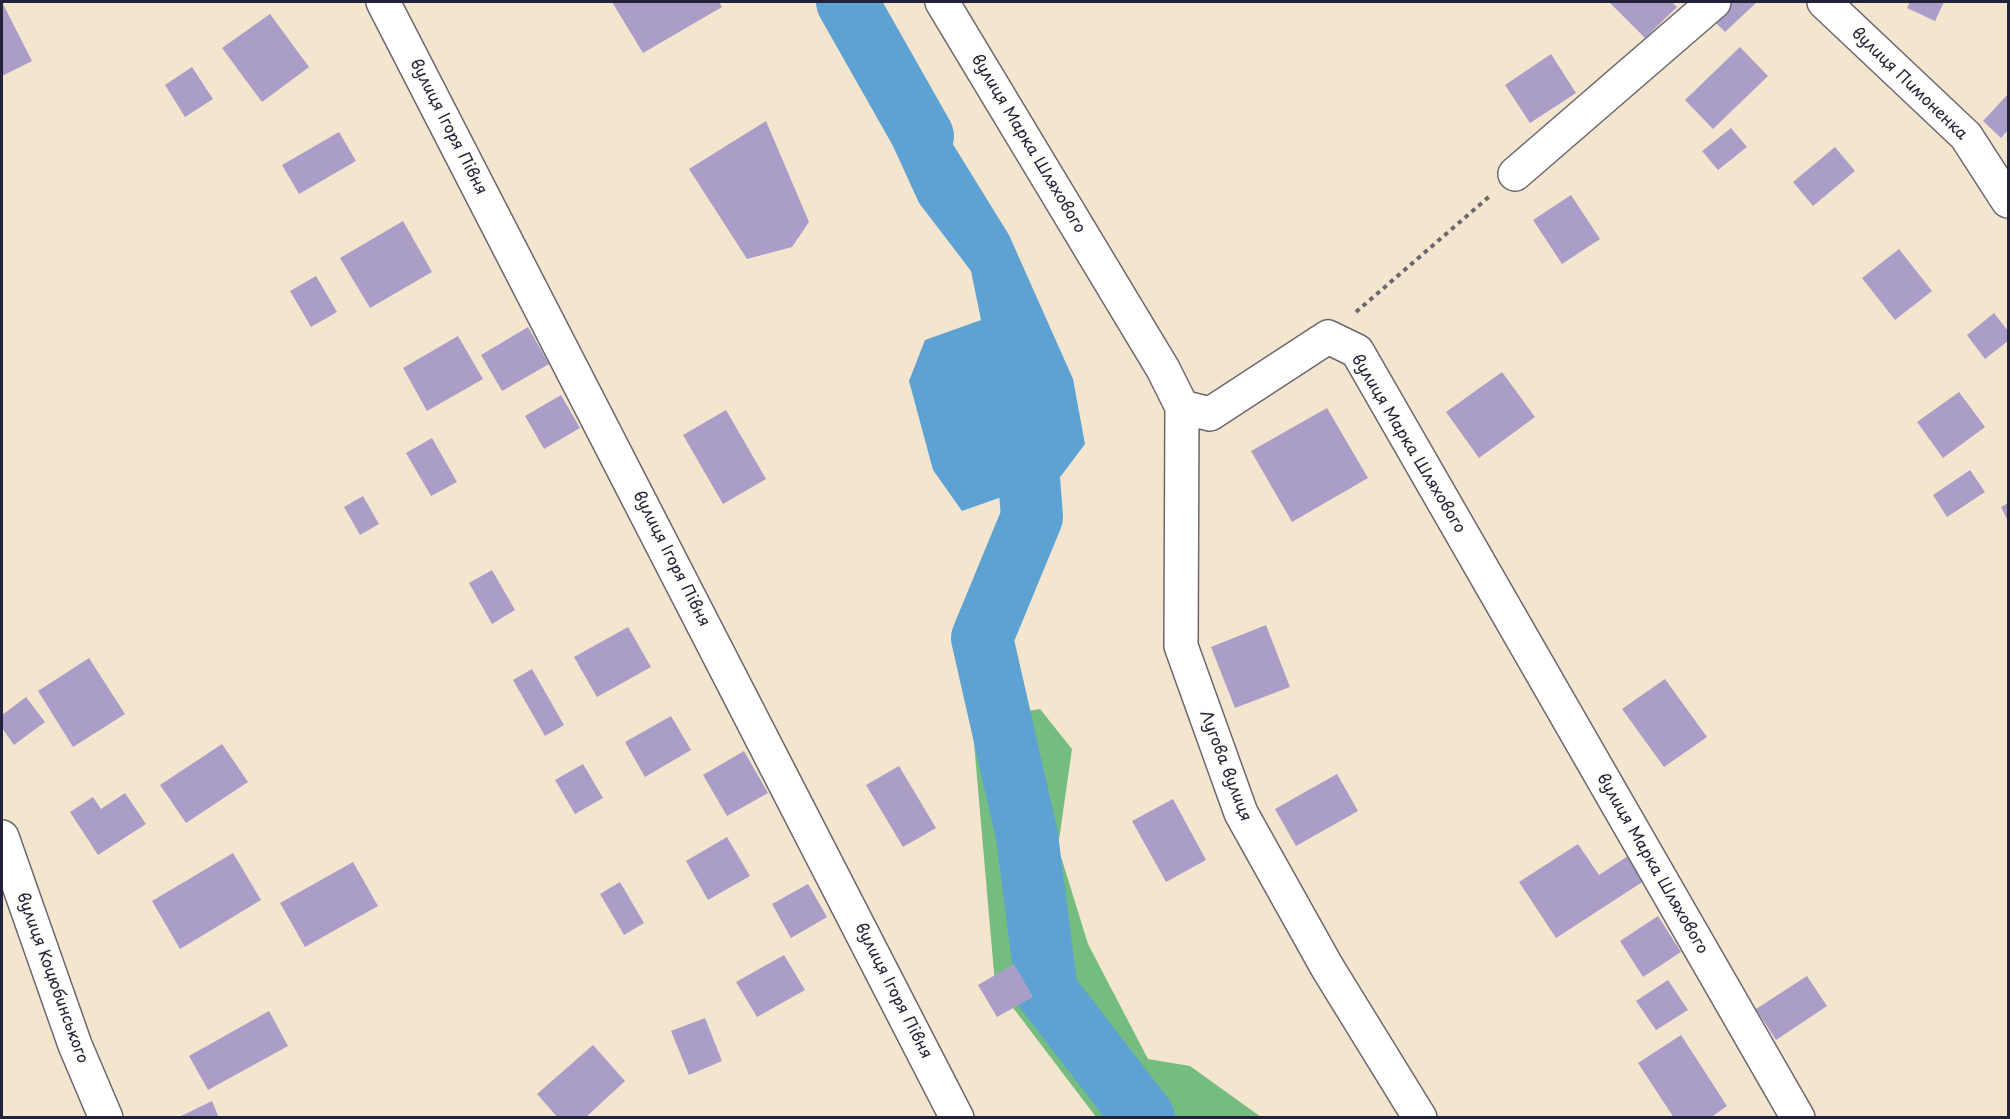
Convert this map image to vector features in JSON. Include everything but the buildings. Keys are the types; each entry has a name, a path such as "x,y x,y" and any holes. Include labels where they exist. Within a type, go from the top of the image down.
{"street":[{"name":"вулиця Ігоря Півня","path":"383,2 957,1118"},
{"name":"вулиця Марка Шляхового","path":"942,2 1163,369 1182,407"},
{"path":"1515,174 1714,2"},
{"name":"вулиця Пимоненка","path":"1824,2 1966,136 2008,201"},
{"name":"вулиця Марка Шляхового","path":"1328,337 1357,351 1798,1118"},
{"path":"1182,407 1210,414 1328,337"},
{"name":"Лугова вулиця","path":"1182,407 1181,646 1241,813 1327,967 1420,1118"},
{"name":"вулиця Коцюбинського","path":"2,838 75,1045 106,1118"}],"path":[{"path":"1328,337 1515,174"}],"green space":[{"path":"1040,709 1072,749 1058,847 1088,944 1148,1059 1190,1066 1261,1117 1096,1117 995,984 972,720"}],"water":[{"path":"896,52 1009,235 1073,379 1085,444 1061,476 962,511 933,470 909,381 925,340 981,320 971,271 919,203 862,78"}],"waterway":[{"path":"847,2 923,136"},
{"path":"1017,404 1027,453 1032,517 982,638 1027,836 1047,992 1144,1118"}]}
